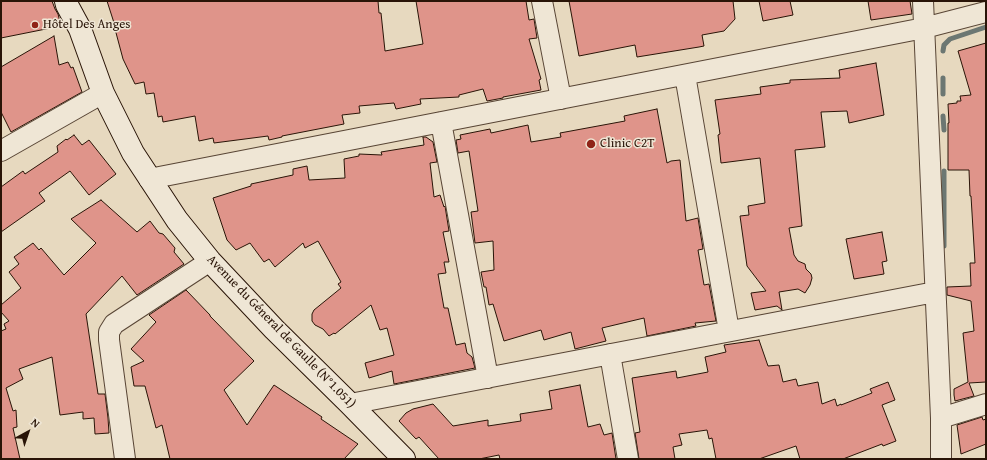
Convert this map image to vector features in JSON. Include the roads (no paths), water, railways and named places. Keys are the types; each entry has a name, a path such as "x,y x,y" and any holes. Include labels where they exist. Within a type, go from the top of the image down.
{"main road":[{"name":"Avenue du Géneral de Gaulle (N°1.051)","path":"66,1 80,29 103,93 133,153 177,220 210,262 274,329 404,459"},
{"name":"Avenue du Géneral de Gaulle (N°1.051)","path":"80,29 82,1"}],"street":[{"path":"542,1 561,99"},
{"path":"923,1 941,418 937,457"},
{"path":"149,179 924,28 986,12"},
{"path":"685,75 729,331"},
{"path":"1,151 103,93"},
{"path":"441,122 488,378"},
{"path":"125,459 109,332 114,324 210,262"},
{"path":"350,404 935,292"},
{"path":"610,354 628,459"},
{"path":"941,418 986,404"}],"waterway":[{"path":"943,51 944,45 950,39 986,27"},
{"path":"943,78 943,94"},
{"path":"943,116 944,130"},
{"path":"944,171 944,246"}],"place":[{"name":"Hôtel Des Anges","path":"35,25"},
{"name":"Clinic C2T","path":"591,144"}]}
